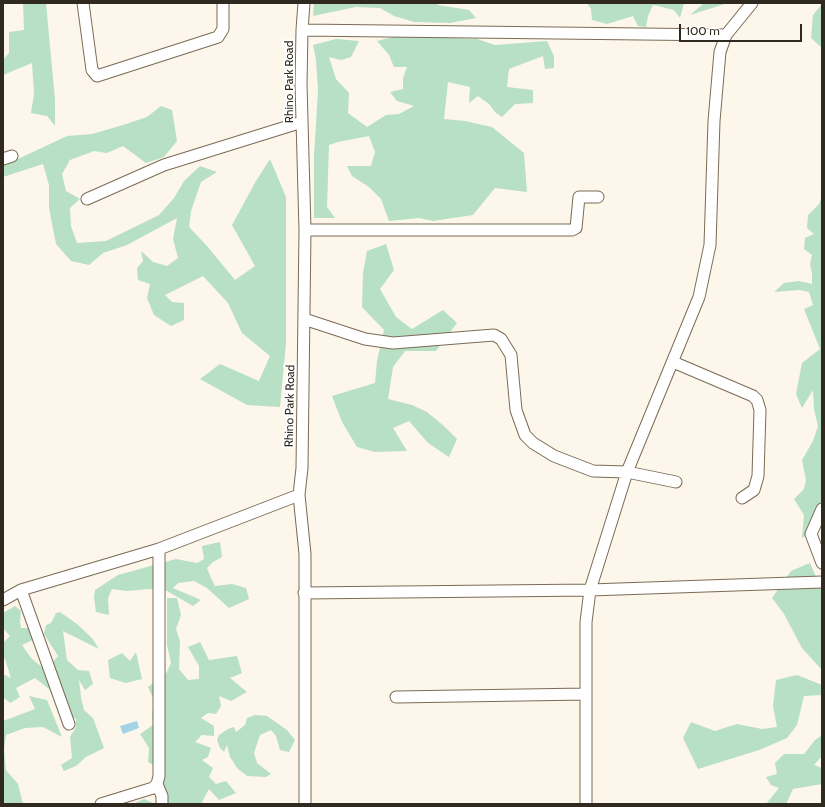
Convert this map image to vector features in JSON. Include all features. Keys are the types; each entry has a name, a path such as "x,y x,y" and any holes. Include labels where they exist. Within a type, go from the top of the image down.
{"street":[{"path":"83,3 92,70 97,76 218,37 224,29 223,3"},
{"name":"Rhino Park Road","path":"304,3 302,30 302,122 305,230 302,468 299,495 304,554 304,804"},
{"path":"586,804 586,622 590,590 627,472 699,297 710,246 714,121 720,52 726,35 752,3"},
{"path":"302,30 726,35"},
{"path":"87,199 164,165 302,122"},
{"path":"305,230 572,230 576,228 579,197 598,196"},
{"path":"304,319 365,339 393,343 494,335 501,339 511,355 516,410 525,435 533,443 554,456 592,471 627,472 676,482"},
{"path":"673,362 753,396 757,400 760,410 758,476 754,490 742,498"},
{"path":"3,600 21,590 159,549 299,495"},
{"path":"822,510 811,534 822,563"},
{"path":"159,549 159,768 157,784 162,796 162,804"},
{"path":"304,593 590,590 822,582"},
{"path":"21,590 69,724"},
{"path":"396,697 586,694"},
{"path":"102,804 153,788 157,784"}],"green space":[{"path":"23,3 46,3 55,100 55,126 47,116 31,113 34,94 32,63 3,75 3,60 9,53 9,32 24,30"},
{"path":"314,3 438,3 438,5 469,10 476,18 450,23 414,22 394,16 380,8 356,7 313,16"},
{"path":"587,3 684,3 680,18 674,10 653,5 648,16 646,27 638,26 633,16 607,24 592,20 591,9"},
{"path":"704,3 728,3 690,15"},
{"path":"822,4 822,48 811,38 813,15"},
{"path":"397,36 477,39 495,45 547,41 554,56 554,68 545,69 543,56 509,69 507,87 533,90 533,103 515,104 502,117 495,112 489,104 478,96 469,103 470,87 448,82 444,119 465,121 492,127 524,153 527,192 495,188 473,215 433,221 419,218 389,221 381,199 369,187 352,176 347,166 371,166 375,152 369,136 329,145 327,207 335,218 314,218 314,156 318,90 316,60 313,45 336,39 359,41 351,57 341,60 329,57 336,79 349,93 348,113 367,127 386,115 399,114 414,106 397,101 390,92 403,89 403,78 407,67 394,67 389,55 377,41"},
{"path":"161,106 172,110 177,141 164,157 146,163 123,146 107,153 94,151 70,160 62,174 66,191 80,199 70,208 71,226 77,243 106,241 159,215 174,198 184,181 200,166 217,172 201,182 191,211 189,227 235,280 255,266 232,225 270,159 286,197 286,343 280,407 247,405 200,379 220,364 259,381 270,356 242,333 228,303 203,276 165,295 172,302 184,303 184,320 171,326 154,315 147,298 150,284 138,280 137,268 143,261 141,251 153,262 167,266 178,258 173,239 177,218 127,245 103,253 89,265 71,261 56,244 49,208 49,185 43,164 3,177 3,166 67,136 92,134 123,125 147,117"},
{"path":"822,195 822,525 802,538 804,515 794,499 804,489 806,480 802,460 813,441 818,426 814,409 813,390 802,408 796,394 802,363 820,349 804,309 813,305 809,292 800,290 774,292 784,283 799,281 812,284 810,264 812,255 804,249 805,238 814,234 807,228 808,215 819,204"},
{"path":"386,244 394,270 380,289 396,317 412,329 443,310 457,323 436,351 405,351 393,367 388,399 412,405 427,412 444,426 457,439 449,457 428,443 409,421 393,428 407,451 375,452 357,447 342,422 332,396 375,383 377,361 384,330 362,307 363,273 367,251"},
{"path":"220,542 222,557 213,562 207,568 215,586 232,584 246,588 249,599 229,608 207,588 194,581 178,583 173,588 201,600 193,606 167,591 149,589 127,591 112,589 108,598 109,615 96,612 94,597 95,590 118,575 176,559 197,563 204,559 202,546"},
{"path":"810,563 822,591 822,670 802,648 784,614 772,598 791,571"},
{"path":"167,598 177,598 181,615 176,629 180,641 179,669 188,680 199,679 199,666 188,647 200,642 209,660 237,656 242,673 230,678 247,692 231,701 219,696 221,706 216,714 208,713 201,718 214,726 214,736 202,735 195,742 211,748 208,757 202,760 213,768 209,777 216,784 226,781 236,793 219,800 209,789 201,804 133,804 144,799 153,803 167,802 163,784 165,772 148,762 149,748 140,734 153,725 152,714 154,700 148,687 167,672 171,663 167,645"},
{"path":"15,606 21,611 21,628 29,628 33,640 22,645 31,658 43,668 52,663 58,656 44,634 46,625 51,623 56,613 60,612 77,624 92,638 99,649 63,631 67,660 78,670 89,671 93,684 85,690 79,680 81,697 84,710 93,718 104,748 86,757 76,766 64,771 61,765 72,758 70,737 76,727 76,719 57,705 49,689 35,678 16,688 20,697 10,703 3,697 3,674 11,678 5,659 3,658 3,643 10,636 3,628 3,613"},
{"path":"136,652 142,679 126,683 110,678 108,660 122,653 130,661"},
{"path":"797,675 822,685 822,695 804,696 797,725 787,738 759,750 698,769 683,738 691,722 715,731 737,724 762,729 777,727 773,706 776,680"},
{"path":"29,696 47,700 62,737 43,727 25,728 6,735 4,750 6,770 18,784 23,804 3,804 3,721 35,709"},
{"path":"255,715 267,716 287,730 295,740 289,752 280,750 276,736 271,730 260,735 254,753 257,763 271,774 266,777 247,776 237,768 230,757 227,745 224,752 220,748 217,740 219,735 228,729 234,727 236,732 245,725 247,718"},
{"path":"822,735 822,756 814,765 822,768 822,784 793,789 786,804 766,804 779,788 771,785 766,777 777,774 775,763 784,754 804,754 815,740"}],"water":[{"path":"137,721 139,728 123,734 120,726"}]}
